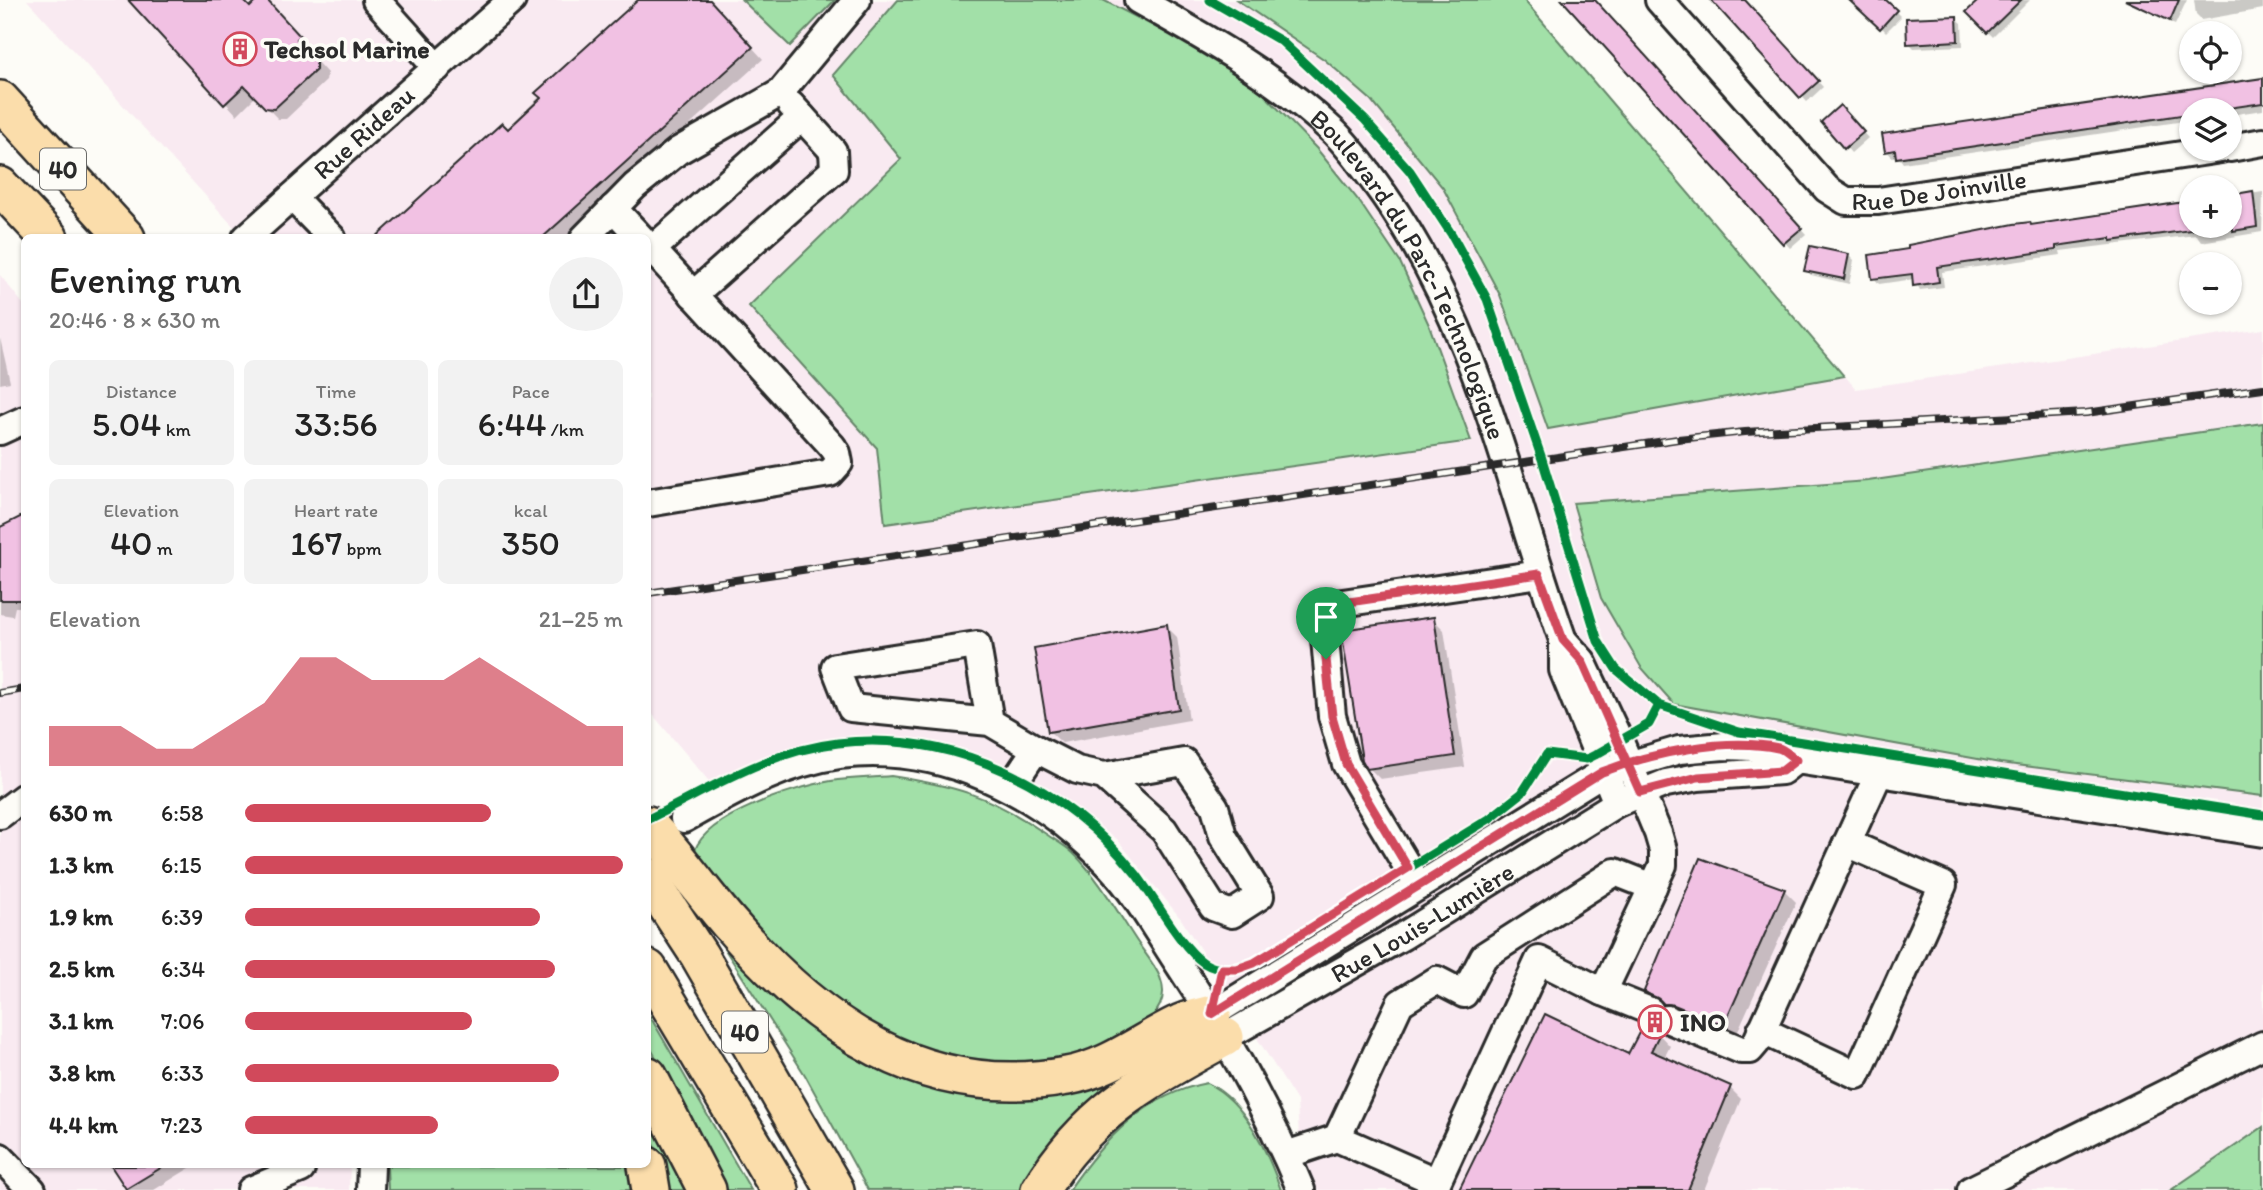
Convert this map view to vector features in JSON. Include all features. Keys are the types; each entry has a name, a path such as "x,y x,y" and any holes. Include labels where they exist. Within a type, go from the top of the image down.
{"highway":[{"name":"40","path":"0,100 122,234"},
{"path":"0,186 45,234"},
{"path":"0,206 23,234"},
{"path":"651,829 728,922 810,1005 866,1042 910,1065 961,1079 1017,1082 1069,1076 1110,1063 1179,1023 1218,1025"},
{"name":"40","path":"651,882 706,967 835,1190"},
{"path":"651,974 780,1190"},
{"path":"1040,1190 1058,1161 1083,1130 1111,1105 1156,1075 1218,1025"},
{"path":"651,1082 707,1190"},
{"path":"647,1168 651,1190"}],"street":[{"path":"376,0 437,68"},
{"name":"Rue Rideau","path":"250,234 512,0"},
{"path":"588,234 613,208 678,151 780,93 857,0"},
{"name":"Boulevard du Parc-Technologique","path":"1138,0 1227,50 1289,93 1336,135 1367,170 1405,225 1441,287 1466,347 1563,640 1563,670 1602,772 1629,797"},
{"name":"Rue De Joinville","path":"1659,0 1827,189 1846,201 1878,201 2179,155"},
{"path":"693,295 834,170 833,151 780,93"},
{"path":"651,243 802,117"},
{"path":"2242,146 2263,142"},
{"path":"292,197 328,234"},
{"path":"613,208 636,234"},
{"path":"651,250 832,446 839,463 830,474 651,503"},
{"path":"0,431 21,421"},
{"path":"1419,886 1346,764 1332,716 1322,606 1539,574"},
{"name":"Boulevard du Parc-Technologique","path":"1563,640 1582,661 1628,762 1629,797"},
{"path":"990,722 977,645 835,667 851,708 990,722 1077,771 1104,776 1184,762 1215,807 1223,836 1260,896 1232,914 1213,907 1164,830 1104,776"},
{"path":"1602,772 1628,762 1679,750 1724,746 1780,748 1796,760 2263,833"},
{"path":"1010,788 1036,749"},
{"path":"684,819 738,789 783,769 842,755 916,757 962,767 1039,804 1071,829 1111,867 1218,1025 1286,1155 1301,1190"},
{"path":"1603,992 1663,865 1663,850 1629,797 1698,777 1782,771 1796,760"},
{"name":"Rue Louis-Lumière","path":"1218,1025 1419,886 1602,772"},
{"path":"1514,934 1539,960 1603,992 1741,1051 1750,1050 1879,772"},
{"name":"Rue Louis-Lumière","path":"1218,1025 1403,936 1629,797"},
{"path":"0,815 21,799"},
{"path":"1761,1030 1857,1074 1942,885 1847,843"},
{"path":"1337,1138 1400,1003 1437,980 1464,993 1484,956 1514,934 1615,872 1653,887"},
{"path":"1286,1155 1337,1138 1436,1186 1539,960"},
{"path":"1971,1190 2263,1045"},
{"path":"0,1157 30,1188"},
{"path":"370,1190 371,1168"},
{"path":"251,1190 302,1175"},
{"path":"0,1186 30,1188"}],"shaded area":[{"path":"27,0 1524,0 1856,389 2263,329 2263,1190 1302,1190 1297,1101 1181,919 1117,839 996,761 930,747 801,752 713,786 651,713 651,234 240,234"},
{"path":"0,275 21,301 21,1168 350,1168 349,1190 0,1190"}],"green space":[{"path":"742,0 835,0 790,46"},
{"path":"898,0 1103,0 1206,53 1259,89 1317,149 1359,201 1400,262 1429,325 1471,441 885,524 877,448 749,306 901,159 833,75"},
{"path":"1237,0 1524,0 1844,376 1548,429 1500,295 1443,188 1371,100 1325,60"},
{"path":"2263,423 2263,796 2000,763 1674,704 1641,667 1601,598 1573,503 1868,481"},
{"path":"891,776 953,788 988,801 1024,819 1070,850 1100,885 1158,972 1163,996 1149,1020 1088,1055 1060,1062 967,1062 919,1049 875,1028 834,999 796,966 761,929 695,850 703,837 716,825 775,796 831,781"},
{"path":"727,933 898,1070 1117,1071 1122,1080 1024,1190 868,1190 805,1075 719,940"},
{"path":"651,1018 751,1190 726,1190 682,1102 651,1049"},
{"path":"1207,1083 1221,1091 1244,1115 1262,1144 1281,1190 1069,1190 1096,1154 1128,1122 1164,1097"},
{"path":"651,1116 689,1190 668,1190 651,1137"},
{"path":"2263,1127 2263,1190 2171,1190"},
{"path":"387,1168 634,1168 639,1190 388,1190"}],"building":[{"name":"Techsol Marine","path":"128,0 243,0 250,7 257,0 267,0 300,36 297,39 316,59 316,70 274,109 265,108 244,86 224,105"},
{"path":"638,0 710,0 753,47 546,234 379,234 502,123 508,129 541,98 535,93"},
{"path":"1562,0 1595,0 1802,228 1783,244"},
{"path":"1711,0 1745,0 1819,81 1800,98"},
{"path":"1849,0 1886,0 1897,10 1880,29"},
{"path":"1979,0 2021,0 1987,33 1966,12"},
{"path":"2125,0 2179,0 2170,21"},
{"path":"1957,16 1958,41 1907,44 1906,18"},
{"path":"2263,78 2263,103 2242,106 2242,98 2179,98 2179,115 1896,158 1895,150 1885,152 1882,134 2222,84 2242,84 2242,81"},
{"path":"1840,105 1864,132 1844,149 1821,122"},
{"path":"2253,191 2257,227 2242,230 2242,193"},
{"path":"2179,203 2179,232 2056,246 2056,250 1937,267 1939,282 1913,286 1912,274 1872,279 1869,255 1908,249 1908,245 2014,224 2030,222 2031,225"},
{"path":"1810,246 1849,254 1844,279 1804,271"},
{"path":"21,516 21,600 0,600 0,527"},
{"path":"1434,617 1455,756 1367,769 1362,760 1341,630"},
{"path":"1167,624 1179,709 1048,732 1034,648"},
{"path":"1700,858 1785,889 1724,1025 1674,1005 1664,1004 1644,991"},
{"name":"INO","path":"1545,1014 1628,1054 1643,1025 1653,1026 1660,1033 1651,1051 1731,1086 1688,1190 1459,1190"},
{"path":"112,1168 161,1168 126,1189"}],"railway":[{"path":"651,593 1678,439 1745,432 2086,413 2263,388"},
{"path":"0,693 21,690"}],"cycle path":[{"path":"1210,0 1281,41 1365,120 1410,171 1452,235 1487,299 1542,459 1598,641 1616,669 1659,705 1739,732 2263,815"},
{"path":"651,818 740,773 812,747 881,741 923,746 964,756 1041,790 1076,815 1108,843 1136,874 1195,956 1210,966 1229,969 1254,963 1489,819 1522,793 1547,754 1587,759 1649,724 1659,705"}],"place":[{"name":"Techsol Marine","path":"240,49"},
{"name":"INO","path":"1655,1022"}],"route":[{"path":"1326,659 1322,606 1539,574 1563,640 1582,661 1620,742 1628,762 1640,792 1666,783 1698,777 1782,771 1796,760 1780,748 1724,746 1679,750 1628,762 1602,772 1212,1014 1222,969 1237,969 1254,963 1408,868 1346,764 1332,716 1326,659"}]}
